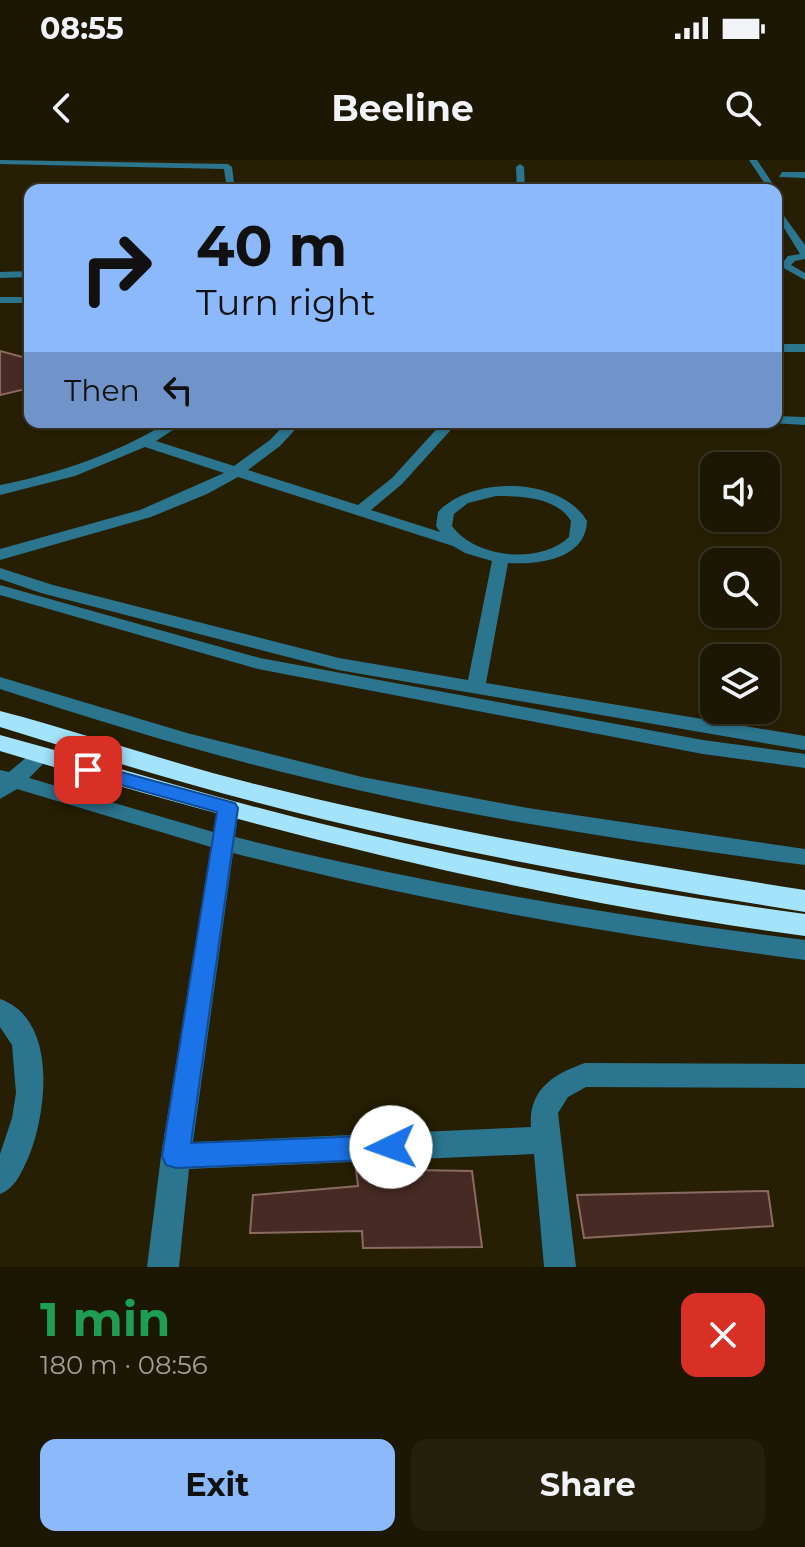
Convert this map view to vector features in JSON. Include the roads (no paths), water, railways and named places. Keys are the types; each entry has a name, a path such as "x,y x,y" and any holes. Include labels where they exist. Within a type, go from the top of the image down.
{"highway":[{"path":"0,719 251,792 360,818 643,875 805,901"},
{"path":"0,743 228,808 502,876 638,901 805,925"}],"street":[{"path":"744,160 759,184"},
{"path":"753,160 770,184"},
{"path":"0,162 233,164 231,184"},
{"path":"520,167 521,184"},
{"path":"782,175 805,175"},
{"path":"782,201 805,232"},
{"path":"782,209 789,210"},
{"path":"782,219 805,255 782,266"},
{"path":"782,266 805,277"},
{"path":"0,273 24,272"},
{"path":"0,300 24,300"},
{"path":"782,348 805,348"},
{"path":"782,420 805,421"},
{"path":"0,490 80,471 147,443 169,428"},
{"path":"0,555 178,502 228,469 273,428"},
{"path":"0,542 147,503 257,457 288,428"},
{"path":"359,512 397,481 446,428"},
{"path":"147,443 453,541 480,554 501,558 532,558 560,551 573,542 580,531 579,520 557,501 538,494 496,491 476,494 449,509 443,518 444,529 453,541"},
{"path":"476,687 501,558"},
{"path":"0,573 47,589 338,664 805,743"},
{"path":"0,590 270,666 703,747 805,761"},
{"path":"0,683 145,727 363,784 531,818 805,857"},
{"path":"4,784 41,756"},
{"path":"4,784 222,842 451,894 570,918 805,950"},
{"path":"163,1267 176,1156 228,808"},
{"path":"0,1010 17,1030 27,1056 30,1101 20,1145 0,1180"},
{"path":"560,1267 544,1113 549,1096 566,1082 585,1075 805,1076"},
{"path":"176,1156 545,1140"}]}
